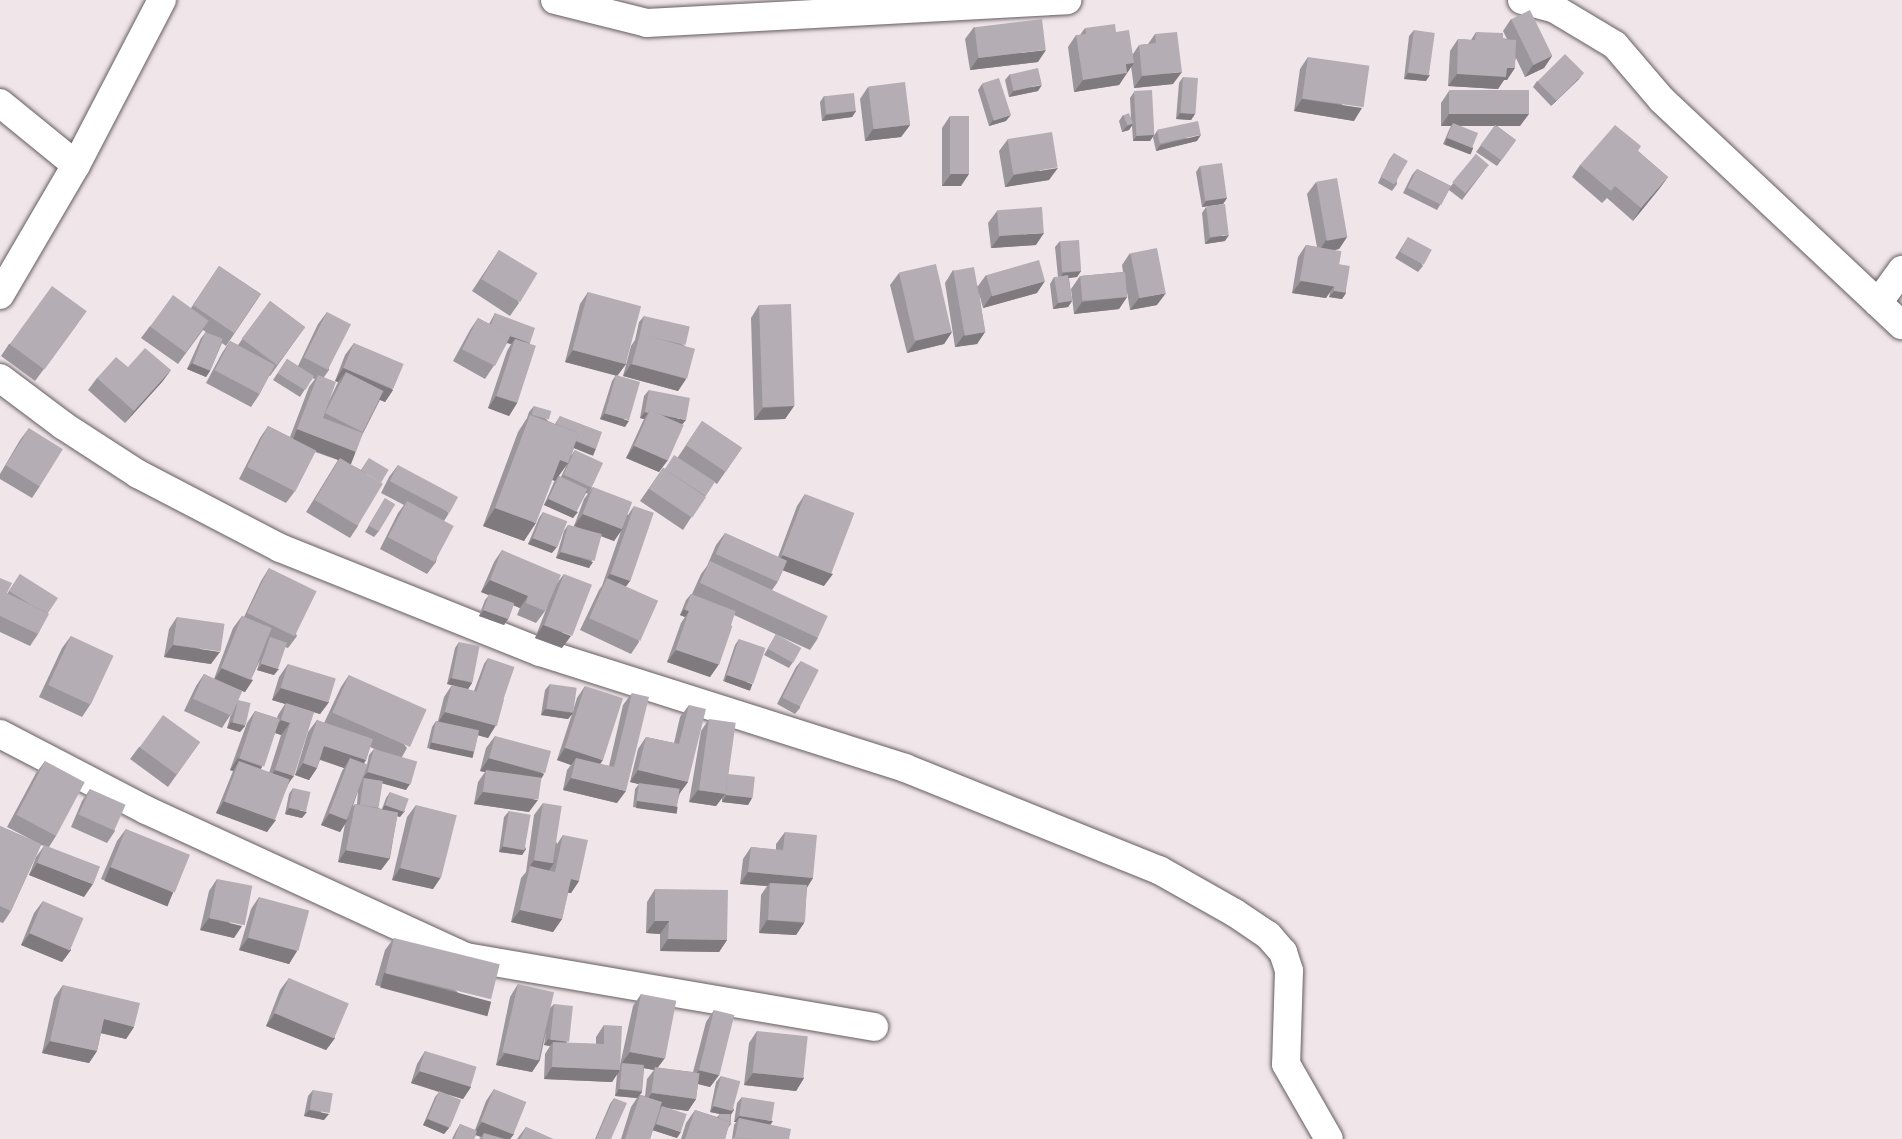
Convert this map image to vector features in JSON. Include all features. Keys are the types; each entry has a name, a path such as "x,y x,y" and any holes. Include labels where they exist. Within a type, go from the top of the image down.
{"street":[{"path":"0,295 76,165 162,0"},
{"path":"555,0 647,23 817,8 1067,0"},
{"path":"1522,0 1556,9 1615,45 1662,100 1902,325"},
{"path":"0,104 76,165"},
{"path":"1878,303 1902,270"},
{"path":"0,378 64,426 138,474 280,548 540,652 905,768 1159,870 1235,913 1268,935 1283,952 1288,971 1286,1064 1329,1139"},
{"path":"0,734 146,810 465,957 874,1027"}],"building":[{"path":"1530,10 1552,56 1533,65 1511,19"},
{"path":"1042,19 1046,50 978,58 975,27"},
{"path":"1115,24 1116,32 1129,30 1134,63 1126,64 1127,73 1083,80 1076,35 1086,34 1085,28"},
{"path":"1414,30 1435,33 1429,76 1408,73"},
{"path":"1177,32 1182,72 1142,76 1139,45 1156,43 1155,34"},
{"path":"1476,32 1503,33 1503,39 1516,40 1515,68 1507,68 1506,77 1457,74 1458,39 1475,40"},
{"path":"1565,54 1584,73 1557,101 1537,82"},
{"path":"1308,57 1369,66 1364,107 1302,99"},
{"path":"1038,68 1042,85 1014,91 1010,75"},
{"path":"1183,77 1198,78 1195,114 1180,113"},
{"path":"999,78 1011,115 994,121 982,84"},
{"path":"905,82 910,125 874,129 868,87"},
{"path":"1152,90 1154,135 1136,136 1134,91"},
{"path":"1449,90 1529,90 1529,114 1449,114"},
{"path":"854,93 856,111 826,114 824,96"},
{"path":"1129,113 1133,123 1128,125 1123,115"},
{"path":"950,116 969,116 969,174 950,174"},
{"path":"1198,121 1201,135 1160,143 1157,130"},
{"path":"1453,123 1478,133 1472,148 1447,138"},
{"path":"1495,125 1516,140 1501,161 1480,145"},
{"path":"1615,125 1641,146 1638,151 1668,177 1641,208 1615,186 1611,191 1580,165"},
{"path":"1052,132 1058,168 1013,175 1008,139"},
{"path":"1394,153 1408,161 1394,184 1380,176"},
{"path":"1476,154 1489,165 1465,193 1452,182"},
{"path":"1222,163 1227,198 1205,201 1200,166"},
{"path":"1417,169 1451,186 1441,205 1407,188"},
{"path":"1337,178 1347,237 1327,241 1316,182"},
{"path":"1225,204 1229,235 1210,237 1206,206"},
{"path":"1042,207 1044,233 999,236 997,210"},
{"path":"1408,237 1432,250 1424,265 1400,252"},
{"path":"1079,240 1081,271 1062,272 1060,241"},
{"path":"1306,245 1341,251 1335,287 1300,280"},
{"path":"1157,248 1166,293 1139,298 1130,253"},
{"path":"499,250 538,273 520,302 481,279"},
{"path":"1039,260 1045,281 992,296 986,275"},
{"path":"936,264 952,332 915,341 899,273"},
{"path":"1338,264 1350,266 1346,293 1334,291"},
{"path":"219,266 260,294 234,333 193,305"},
{"path":"974,267 985,332 965,336 953,271"},
{"path":"1125,272 1127,297 1082,301 1080,276"},
{"path":"1068,275 1072,301 1058,303 1054,277"},
{"path":"52,286 87,311 44,370 10,344"},
{"path":"588,292 641,306 626,364 572,350"},
{"path":"173,295 209,321 186,352 150,327"},
{"path":"270,301 305,327 277,365 242,339"},
{"path":"791,304 795,406 763,407 759,305"},
{"path":"327,312 351,324 328,370 304,357"},
{"path":"495,313 535,328 530,343 510,336 491,325"},
{"path":"644,316 690,327 686,345 640,335"},
{"path":"478,318 511,335 495,366 462,349"},
{"path":"205,332 223,339 211,371 193,364"},
{"path":"640,334 695,349 687,379 632,364"},
{"path":"515,339 536,346 517,403 496,396"},
{"path":"230,341 275,365 260,394 215,370"},
{"path":"354,343 404,364 393,389 343,368"},
{"path":"145,348 171,370 134,411 97,378 116,357 128,367"},
{"path":"287,359 314,376 305,390 278,373"},
{"path":"346,372 383,391 363,432 325,413"},
{"path":"318,375 336,382 323,418 363,433 356,452 297,429"},
{"path":"616,375 640,382 629,420 605,413"},
{"path":"649,390 690,398 686,420 650,410 648,413 645,412"},
{"path":"534,406 551,411 549,420 532,415"},
{"path":"650,410 684,425 668,461 634,446"},
{"path":"530,415 579,433 568,463 560,460 536,523 495,508"},
{"path":"560,416 602,432 596,449 576,441 579,433 556,424"},
{"path":"702,421 742,448 726,472 686,445"},
{"path":"268,426 316,451 295,492 247,467"},
{"path":"29,428 63,449 40,487 6,465"},
{"path":"575,450 603,463 592,488 564,474"},
{"path":"674,455 715,482 706,496 665,469"},
{"path":"340,458 383,484 358,526 315,500"},
{"path":"369,458 389,470 381,483 361,471"},
{"path":"398,465 458,497 450,513 390,481"},
{"path":"663,468 706,497 692,518 649,489"},
{"path":"559,476 587,489 577,512 548,499"},
{"path":"593,487 632,502 622,529 583,514"},
{"path":"805,494 854,513 831,574 782,555"},
{"path":"385,498 395,504 379,532 369,525"},
{"path":"407,501 454,526 435,562 388,537"},
{"path":"634,506 654,513 630,581 611,574"},
{"path":"543,512 567,521 557,547 533,538"},
{"path":"568,525 602,534 595,561 561,552"},
{"path":"725,533 787,561 778,582 716,554"},
{"path":"502,550 561,575 545,611 526,603 528,596 490,580"},
{"path":"710,561 828,616 818,638 700,583"},
{"path":"269,568 317,591 295,636 247,613"},
{"path":"20,574 58,598 48,613 9,591"},
{"path":"564,574 592,585 572,636 544,625"},
{"path":"0,578 12,583 7,593 49,614 38,634 0,616"},
{"path":"607,578 658,601 640,641 589,618"},
{"path":"489,594 514,603 509,619 483,610"},
{"path":"691,594 736,611 730,627 685,610"},
{"path":"689,611 732,626 719,665 676,650"},
{"path":"242,616 272,628 251,680 221,668"},
{"path":"177,617 225,624 221,651 173,645"},
{"path":"776,634 801,648 793,663 768,649"},
{"path":"71,636 114,656 91,705 48,685"},
{"path":"270,637 287,643 278,669 261,663"},
{"path":"739,639 765,648 753,684 727,675"},
{"path":"459,642 480,646 473,682 452,678"},
{"path":"488,658 514,667 503,701 476,692"},
{"path":"801,661 819,670 800,707 782,698"},
{"path":"288,664 336,679 329,703 281,688"},
{"path":"204,674 242,691 231,716 193,699"},
{"path":"349,675 427,710 410,747 332,712"},
{"path":"550,684 577,688 573,713 547,709"},
{"path":"452,685 504,699 497,726 445,712"},
{"path":"585,686 623,698 603,760 565,748"},
{"path":"632,693 649,697 626,791 571,778 576,758 614,767"},
{"path":"238,700 251,703 245,725 233,722"},
{"path":"286,703 314,712 294,776 275,770 290,723 281,720"},
{"path":"689,705 706,709 688,782 638,770 646,737 679,744"},
{"path":"255,711 280,719 264,767 240,759"},
{"path":"163,715 200,742 177,774 139,747"},
{"path":"709,719 736,723 726,794 699,790"},
{"path":"317,720 373,739 366,760 324,746 317,768 303,763"},
{"path":"436,721 479,730 474,752 431,743"},
{"path":"495,736 551,751 545,773 489,758"},
{"path":"374,749 417,761 411,784 367,772"},
{"path":"350,758 368,765 347,820 329,813"},
{"path":"45,761 85,782 56,836 16,815"},
{"path":"239,761 290,779 275,820 224,801"},
{"path":"486,770 541,778 538,800 483,792"},
{"path":"728,774 755,777 753,798 726,795"},
{"path":"364,778 383,781 379,808 360,805"},
{"path":"639,783 680,789 677,807 636,801"},
{"path":"293,788 311,792 306,812 289,807"},
{"path":"90,789 126,805 114,830 79,815"},
{"path":"390,792 409,799 404,812 385,805"},
{"path":"543,803 562,806 553,863 534,860"},
{"path":"355,804 398,812 389,859 346,850"},
{"path":"416,805 457,815 441,878 400,868"},
{"path":"509,811 531,815 524,850 503,846"},
{"path":"0,826 41,844 11,911 0,906"},
{"path":"126,829 190,855 175,893 111,867"},
{"path":"785,832 817,835 813,878 748,872 751,847 783,850"},
{"path":"563,835 588,840 579,881 571,879 562,919 520,910 530,866 555,872"},
{"path":"44,845 100,867 93,884 37,863"},
{"path":"217,879 252,886 245,925 209,918"},
{"path":"770,883 807,885 805,922 768,920"},
{"path":"655,889 728,890 727,940 668,939 669,921 655,921"},
{"path":"259,897 309,910 298,951 248,938"},
{"path":"43,901 84,918 70,950 29,933"},
{"path":"394,938 500,964 491,999 385,973"},
{"path":"289,978 349,1003 334,1038 274,1013"},
{"path":"518,984 554,992 538,1061 502,1052"},
{"path":"63,985 140,1003 134,1027 104,1019 97,1051 50,1041"},
{"path":"641,994 676,1001 665,1059 630,1052"},
{"path":"554,1004 573,1006 569,1042 550,1040"},
{"path":"714,1010 734,1015 719,1075 699,1070"},
{"path":"604,1025 622,1026 620,1070 552,1067 553,1042 604,1044"},
{"path":"757,1031 808,1036 803,1078 753,1073"},
{"path":"425,1051 477,1067 471,1087 419,1071"},
{"path":"622,1063 644,1065 642,1091 620,1089"},
{"path":"655,1067 700,1073 696,1099 651,1093"},
{"path":"721,1076 740,1081 732,1111 713,1106"},
{"path":"494,1089 526,1102 513,1135 481,1121"},
{"path":"313,1090 333,1093 330,1113 310,1110"},
{"path":"439,1091 461,1100 450,1128 428,1119"},
{"path":"640,1095 662,1102 650,1139 625,1139"},
{"path":"742,1097 775,1102 772,1121 739,1116"},
{"path":"614,1098 627,1103 611,1139 596,1139"},
{"path":"662,1106 687,1114 681,1132 656,1124"},
{"path":"695,1110 730,1122 725,1139 685,1139"},
{"path":"719,1114 730,1114 731,1124 719,1118"},
{"path":"739,1118 791,1129 789,1139 735,1137"},
{"path":"460,1124 477,1131 474,1139 454,1139"},
{"path":"526,1127 553,1139 520,1139"},
{"path":"484,1133 505,1139 482,1139"}]}
